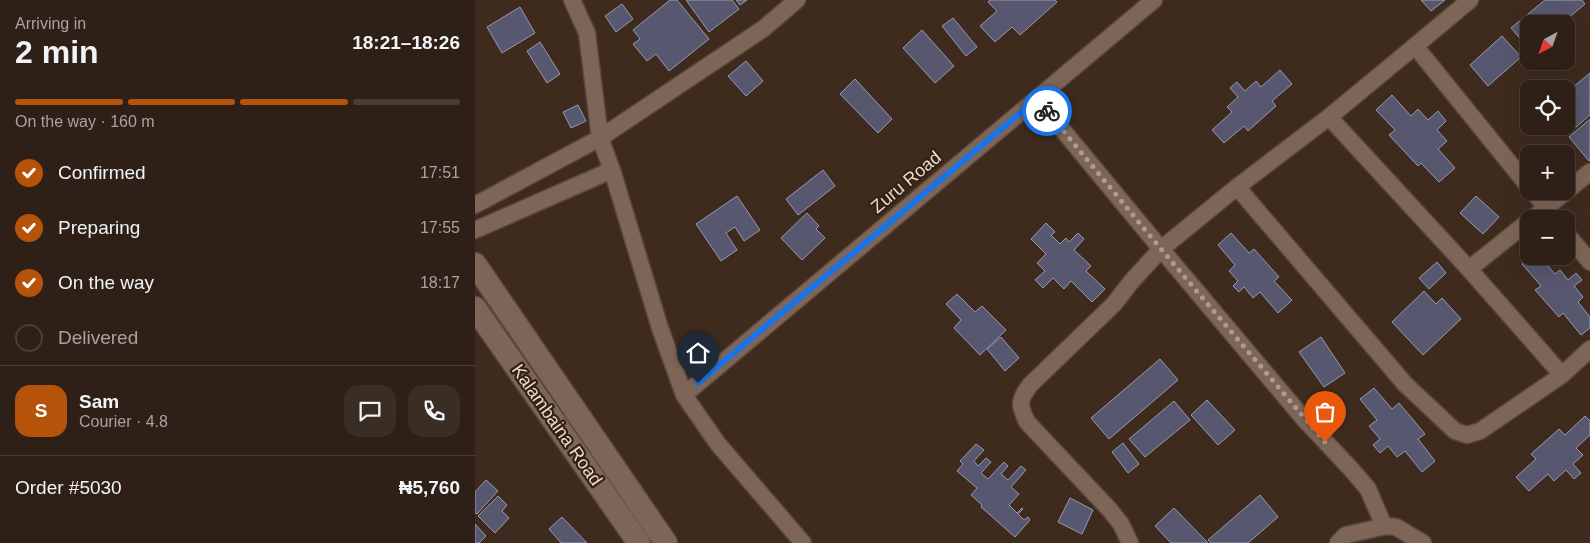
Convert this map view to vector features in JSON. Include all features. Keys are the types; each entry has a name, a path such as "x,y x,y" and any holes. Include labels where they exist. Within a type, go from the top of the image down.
{"main road":[{"path":"475,264 666,543"},
{"name":"Kalambaina Road","path":"475,308 639,543"}],"street":[{"path":"572,0 587,33 600,138 612,170 660,328 684,395 718,444 803,543"},
{"path":"475,205 600,138 763,28 797,0"},
{"name":"Zuru Road","path":"684,395 1154,0"},
{"path":"1130,543 1121,524 1110,510 1027,422 1020,409 1022,395 1114,304 1161,249 1237,187 1329,117 1470,0"},
{"path":"1415,46 1520,175"},
{"path":"1037,99 1304,419 1368,489 1384,526"},
{"path":"1329,117 1469,269 1562,375"},
{"path":"475,230 612,170"},
{"path":"1553,210 1590,172"},
{"path":"1237,187 1405,384 1455,431 1467,435 1480,430 1562,375 1590,349"},
{"path":"1540,200 1548,210"},
{"path":"1469,269 1520,228"},
{"path":"1575,244 1590,262"},
{"path":"1338,543 1346,535 1384,526 1396,527 1423,543"}],"building":[{"path":"670,0 677,0 709,39 669,71 656,54 647,61 633,44 640,39 633,30"},
{"path":"686,0 732,0 739,9 709,32"},
{"path":"736,0 747,0 740,5"},
{"path":"990,0 1055,0 1057,2 1020,35 1012,27 995,42 980,26 997,11 988,2"},
{"path":"1421,0 1445,0 1431,11"},
{"path":"1545,0 1582,0 1585,4 1572,15 1527,15"},
{"path":"622,4 633,19 616,32 605,16"},
{"path":"520,7 535,33 502,53 487,27"},
{"path":"953,18 977,47 966,56 942,26"},
{"path":"1520,21 1520,38 1511,28"},
{"path":"922,30 954,66 935,83 903,48"},
{"path":"1502,36 1520,56 1488,86 1470,65"},
{"path":"540,42 560,74 547,83 527,51"},
{"path":"746,61 763,81 746,96 728,76"},
{"path":"1280,70 1292,84 1272,101 1276,106 1248,131 1244,126 1224,143 1212,130 1232,112 1227,107 1238,97 1230,88 1237,82 1245,91 1256,81 1261,87"},
{"path":"1590,73 1590,115 1575,128 1575,86"},
{"path":"855,79 892,119 878,133 840,94"},
{"path":"1392,95 1411,116 1418,109 1428,120 1438,111 1446,121 1437,130 1447,141 1438,149 1455,168 1439,182 1421,163 1418,166 1389,135 1395,130 1376,110"},
{"path":"578,105 586,121 571,128 563,112"},
{"path":"1590,119 1589,161 1569,137 1575,135 1575,132"},
{"path":"823,170 835,186 798,215 786,199"},
{"path":"737,196 760,230 744,241 735,227 726,233 737,250 721,261 696,224"},
{"path":"1476,196 1499,217 1483,234 1460,213"},
{"path":"807,213 819,226 816,229 825,238 802,260 781,238"},
{"path":"1046,223 1055,232 1051,235 1060,244 1066,238 1069,242 1078,233 1084,239 1074,250 1091,266 1086,271 1105,289 1092,302 1071,281 1064,289 1053,278 1043,288 1035,280 1045,271 1037,263 1046,254 1031,239"},
{"path":"1231,233 1249,253 1254,249 1279,277 1274,281 1292,300 1278,313 1260,292 1253,298 1244,287 1239,292 1233,286 1238,281 1229,271 1235,265 1218,245"},
{"path":"1437,262 1446,273 1429,289 1419,278"},
{"path":"1523,265 1547,265 1555,274 1560,270 1568,280 1576,273 1582,280 1574,286 1583,297 1578,302 1590,317 1590,328 1581,335 1563,313 1559,317 1535,290 1541,286"},
{"path":"1424,291 1436,304 1442,298 1461,319 1423,355 1392,322"},
{"path":"957,294 975,312 982,306 1006,330 980,355 954,328 961,320 946,304"},
{"path":"1001,337 1019,358 1005,371 987,349"},
{"path":"1321,337 1345,373 1324,387 1299,352"},
{"path":"1160,359 1178,380 1109,439 1091,418"},
{"path":"1374,388 1392,409 1399,403 1425,434 1418,439 1435,461 1422,472 1405,451 1397,457 1388,446 1380,453 1373,445 1380,439 1369,426 1377,420 1360,399"},
{"path":"1207,400 1235,430 1218,445 1191,415"},
{"path":"1174,401 1190,420 1145,457 1129,439"},
{"path":"1585,416 1590,421 1590,435 1576,448 1583,455 1573,464 1581,473 1574,479 1566,470 1554,481 1548,474 1529,491 1516,477 1536,459 1531,454 1559,429 1565,435"},
{"path":"1123,443 1139,464 1128,473 1112,452"},
{"path":"976,444 984,450 974,461 978,466 986,458 991,462 981,473 988,479 1004,462 1008,466 1001,474 1008,480 1021,466 1026,470 1011,487 1019,494 1009,505 1017,513 1022,508 1018,514 1024,520 1028,517 1030,520 1015,537 981,507 982,505 971,495 977,488 957,471 963,464 960,461"},
{"path":"486,480 498,491 477,514 475,513 475,492"},
{"path":"1260,495 1278,517 1248,543 1211,543 1208,540"},
{"path":"498,496 507,505 502,511 509,518 495,533 478,516"},
{"path":"1070,498 1093,510 1082,534 1058,522"},
{"path":"1174,508 1208,543 1171,543 1155,526"},
{"path":"562,517 587,543 561,543 549,529"},
{"path":"475,524 486,536 479,543 475,543"}],"way so far":[{"path":"1047,111 1325,442"}],"route":[{"path":"698,383 1037,99 1047,111"}]}
